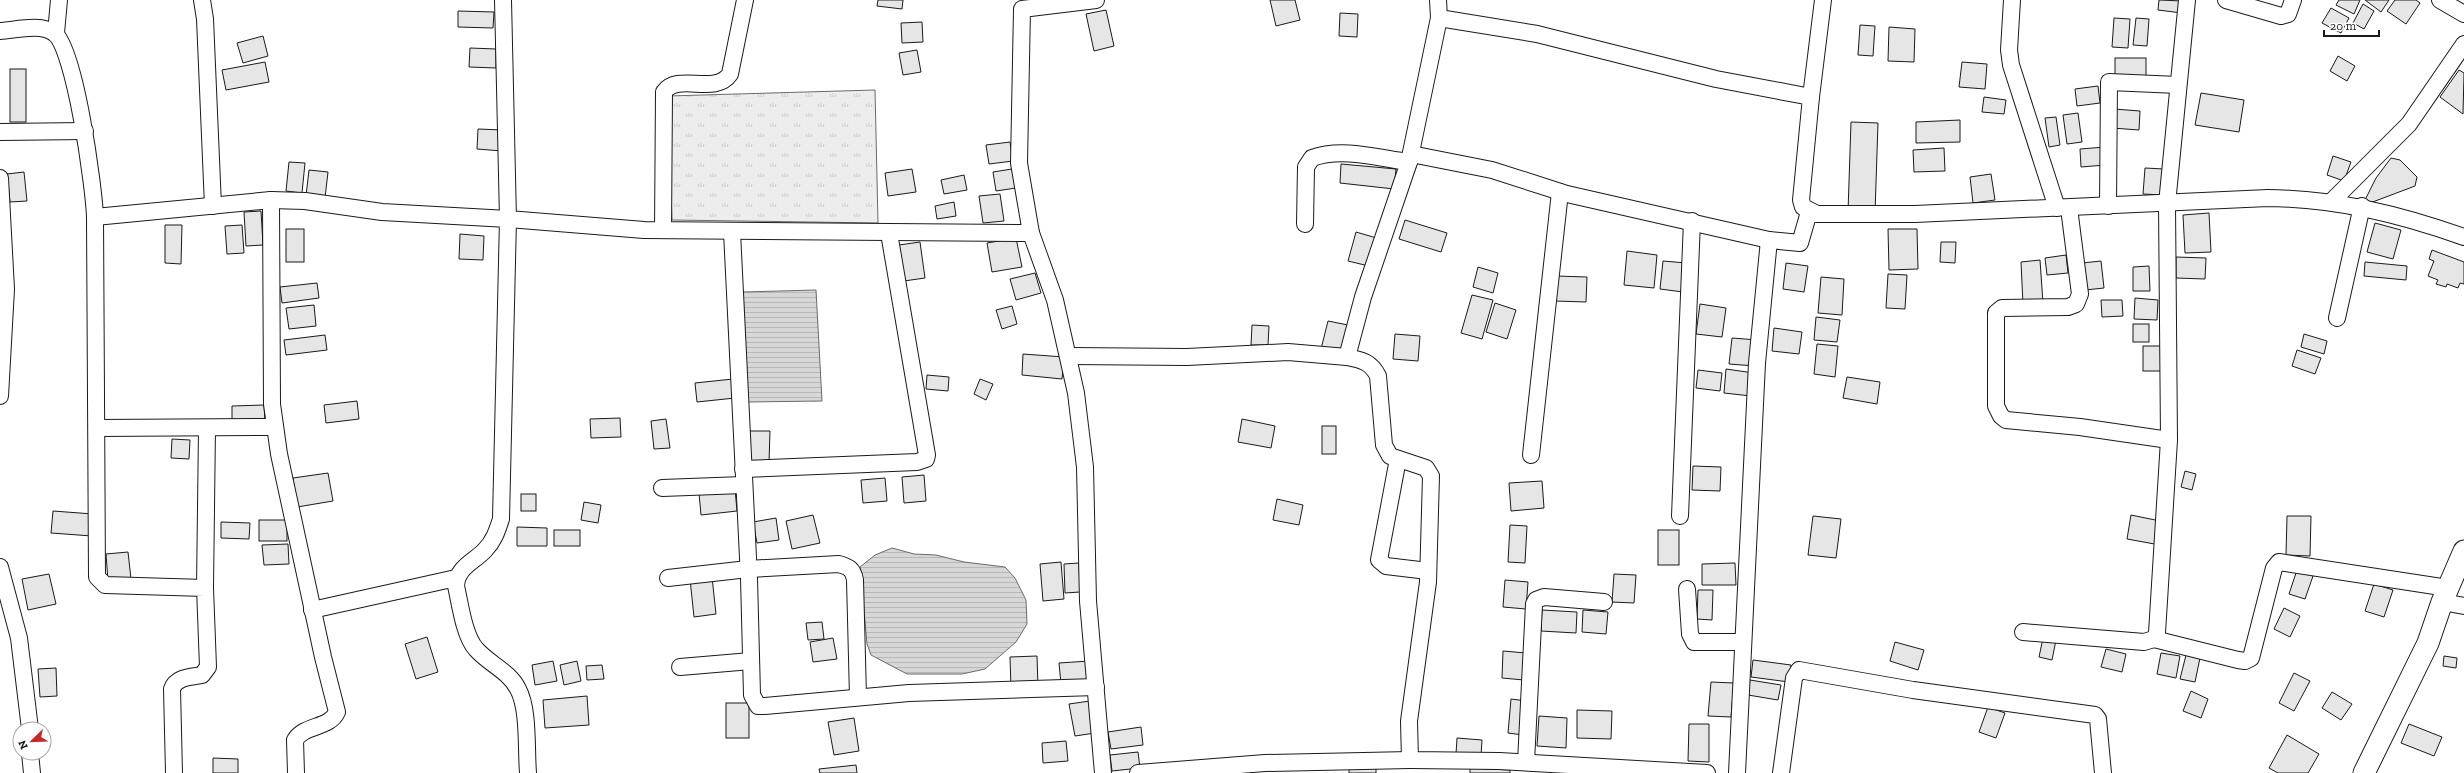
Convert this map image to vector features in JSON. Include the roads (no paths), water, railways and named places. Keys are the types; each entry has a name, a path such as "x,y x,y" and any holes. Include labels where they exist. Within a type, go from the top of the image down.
{"street":[{"path":"59,0 56,33 62,44 74,83 92,176 96,217 97,577 105,584 205,588"},
{"path":"202,0 205,19 213,206"},
{"path":"503,0 508,219 501,519 495,537 486,550 460,571 456,578 456,586 469,638 479,653 509,676 523,699 528,773"},
{"path":"663,230 664,92 672,85 714,83 726,80 730,74 745,0"},
{"path":"1096,0 1022,4 1019,163 1031,233 1055,300 1070,356 1076,393 1085,467 1088,601 1103,773"},
{"path":"1347,356 1363,298 1410,158 1439,18 1438,0"},
{"path":"1823,0 1811,97 1801,200 1803,207 1809,212 1817,214 1915,214 2166,204 2268,198 2300,198 2362,206 2464,236"},
{"path":"2012,0 2008,50 2011,65 2063,208 2080,294 2076,304 2068,307 2002,308 1996,313 1996,406 2001,416 2006,420 2080,427 2169,440"},
{"path":"2154,639 2157,633 2169,440 2166,204 2187,0"},
{"path":"2226,0 2281,16 2288,14 2293,0"},
{"path":"2440,0 2464,14"},
{"path":"1439,18 1537,34 1716,79 1811,97"},
{"path":"0,31 36,28 56,33"},
{"path":"2331,202 2410,124 2464,44"},
{"path":"2108,206 2109,82 2178,85"},
{"path":"0,132 84,131"},
{"path":"1305,224 1306,167 1312,158 1333,153 1410,158 1492,170 1560,192 1692,221 1769,240 1800,243 1809,212"},
{"path":"0,188 6,289 0,396"},
{"path":"1531,455 1560,192"},
{"path":"271,200 272,404 289,511 338,712 331,720 300,732 297,736 295,740 296,773"},
{"path":"96,217 271,200 305,201 382,212 508,219 637,230 732,232 1031,233"},
{"path":"2337,318 2362,206"},
{"path":"1680,516 1692,221"},
{"path":"732,232 748,569 752,695 758,706 909,693 1096,687"},
{"path":"662,488 743,477 917,462 926,459 927,455 889,233"},
{"path":"1737,773 1757,371 1769,240"},
{"path":"1070,356 1187,357 1288,352 1347,356 1362,360 1373,366 1378,376 1385,449 1390,456 1426,468 1431,476 1428,571 1409,721 1410,760"},
{"path":"97,428 276,427"},
{"path":"174,773 172,689 178,680 202,675 208,667 205,588 207,428"},
{"path":"1398,459 1379,560 1386,566 1428,571"},
{"path":"2364,773 2428,642 2445,595 2464,551"},
{"path":"2023,632 2144,642 2154,639 2245,661 2251,658 2274,568 2279,562 2445,595 2464,606"},
{"path":"668,578 748,569 839,564 853,571 858,697"},
{"path":"0,568 19,638 29,721"},
{"path":"312,610 456,578"},
{"path":"1687,589 1690,634 1694,642 1743,642"},
{"path":"1520,766 1534,604 1536,600 1544,598 1604,602"},
{"path":"680,667 751,661"},
{"path":"1781,773 1794,678 1799,670 1913,690 2095,715 2098,719 2103,773"},
{"path":"1138,773 1283,768 1410,760 1520,766 1708,773"},
{"path":"31,761 32,773"}]}
